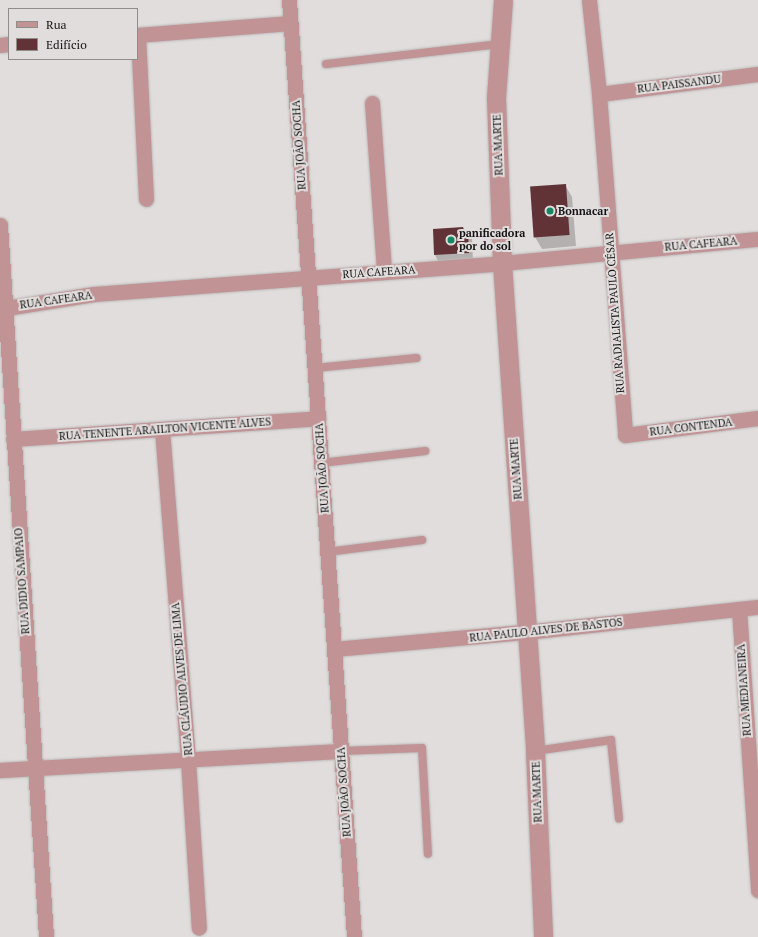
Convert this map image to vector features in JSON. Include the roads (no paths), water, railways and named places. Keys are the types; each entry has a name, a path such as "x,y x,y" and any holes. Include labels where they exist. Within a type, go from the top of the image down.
{"street":[{"name":"RUA JOÃO SOCHA","path":"289,0 354,937"},
{"name":"RUA MARTE","path":"503,0 496,98 502,263 535,751 543,937"},
{"name":"RUA RADIALISTA PAULO CÉSAR","path":"589,0 599,94 625,435"},
{"path":"146,199 138,35 290,23"},
{"name":"RUA PAISSANDU","path":"599,94 758,74"},
{"path":"372,103 384,271"},
{"name":"RUA DIDIO SAMPAIO","path":"0,225 3,308 46,937"},
{"name":"RUA CAFEARA","path":"3,308 94,294 308,276 502,263 758,239"},
{"name":"RUA TENENTE ARAILTON VICENTE ALVES","path":"13,439 318,418"},
{"name":"RUA CONTENDA","path":"625,435 758,418"},
{"name":"RUA CLÁUDIO ALVES DE LIMA","path":"162,429 188,760 199,928"},
{"name":"RUA PAULO ALVES DE BASTOS","path":"334,649 526,632 758,607"},
{"name":"RUA MEDIANEIRA","path":"739,610 758,890"},
{"path":"0,770 341,751"}],"lane":[{"path":"326,64 500,44"},
{"path":"315,368 417,358"},
{"path":"321,463 425,451"},
{"path":"327,552 422,540"},
{"path":"535,751 612,740 619,819"},
{"path":"341,751 422,748 428,854"}],"place":[{"name":"Bonnacar","path":"550,211"},
{"name":"panificadora por do sol","path":"451,240"}]}
